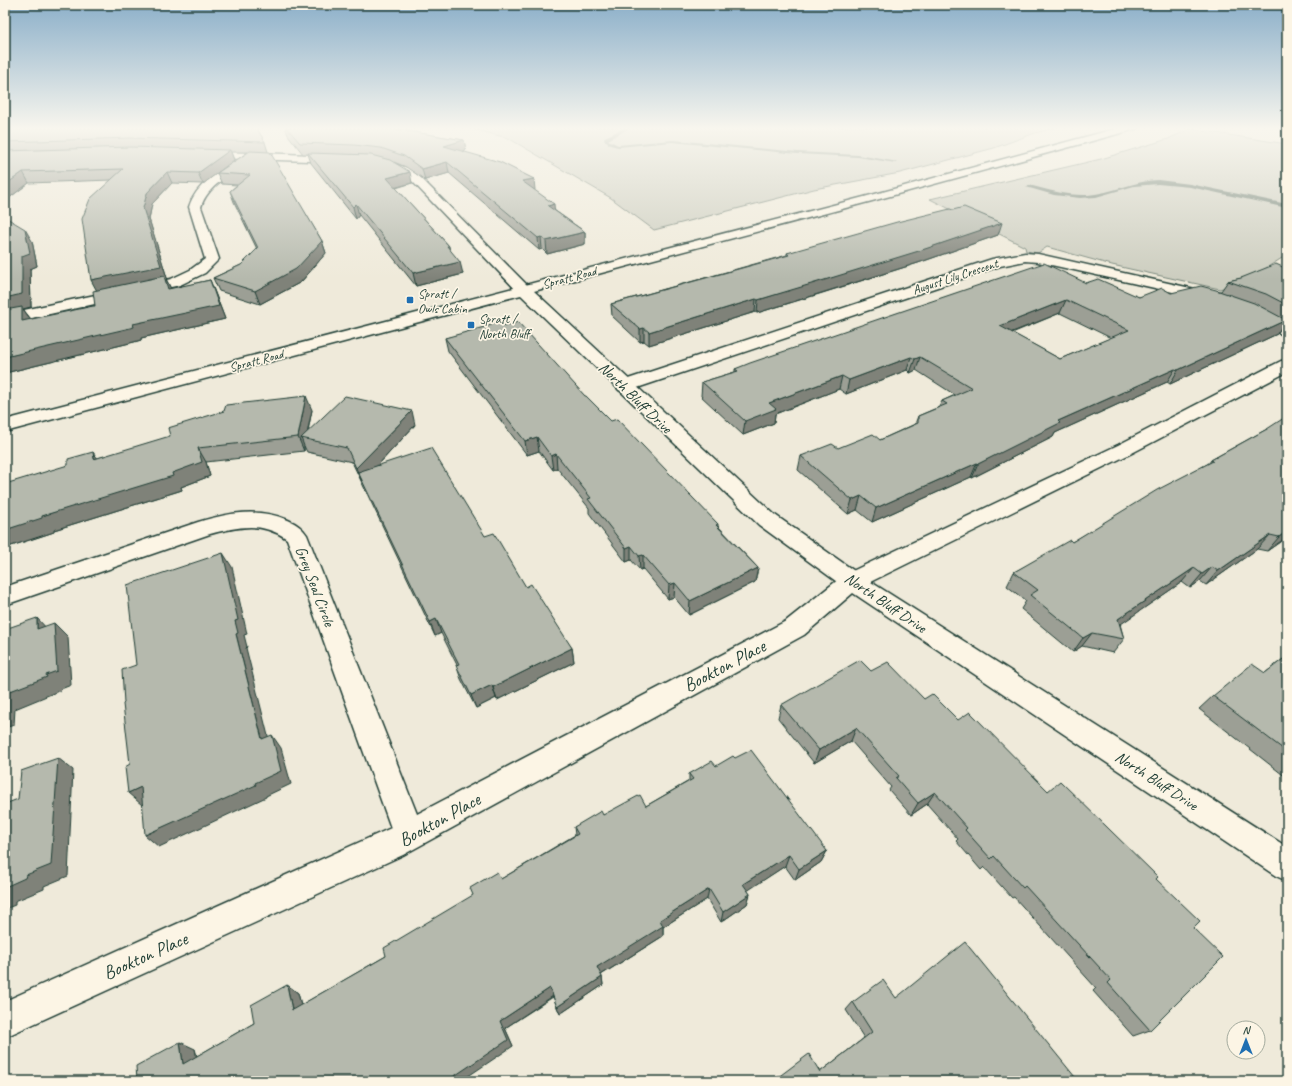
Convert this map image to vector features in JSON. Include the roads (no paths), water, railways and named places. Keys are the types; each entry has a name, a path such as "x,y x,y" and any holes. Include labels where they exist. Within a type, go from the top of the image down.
{"street":[{"path":"5,318 175,282 200,270 212,259 194,207 196,201 210,185 220,178"},
{"name":"North Bluff Drive","path":"413,178 524,290 767,520 852,581 1287,865"},
{"name":"Spratt Road","path":"5,426 524,290 944,178"},
{"name":"August Lily Crescent","path":"625,386 997,262 1013,259 1038,258 1202,294 1226,301"},
{"path":"1244,307 1261,315 1287,331"},
{"path":"852,581 1125,449 1287,365"},
{"name":"Grey Seal Circle","path":"5,596 206,528 236,520 256,519 285,526 296,535 410,834"},
{"name":"Bookton Place","path":"5,1018 392,844 795,628 852,581"}],"waterway":[{"path":"1029,187 1062,195 1080,197 1096,195 1134,184 1150,182 1174,183 1271,204 1287,206"}],"place":[{"name":"Spratt / Owls Cabin","path":"410,300"},
{"name":"Spratt / North Bluff","path":"471,325"}]}
